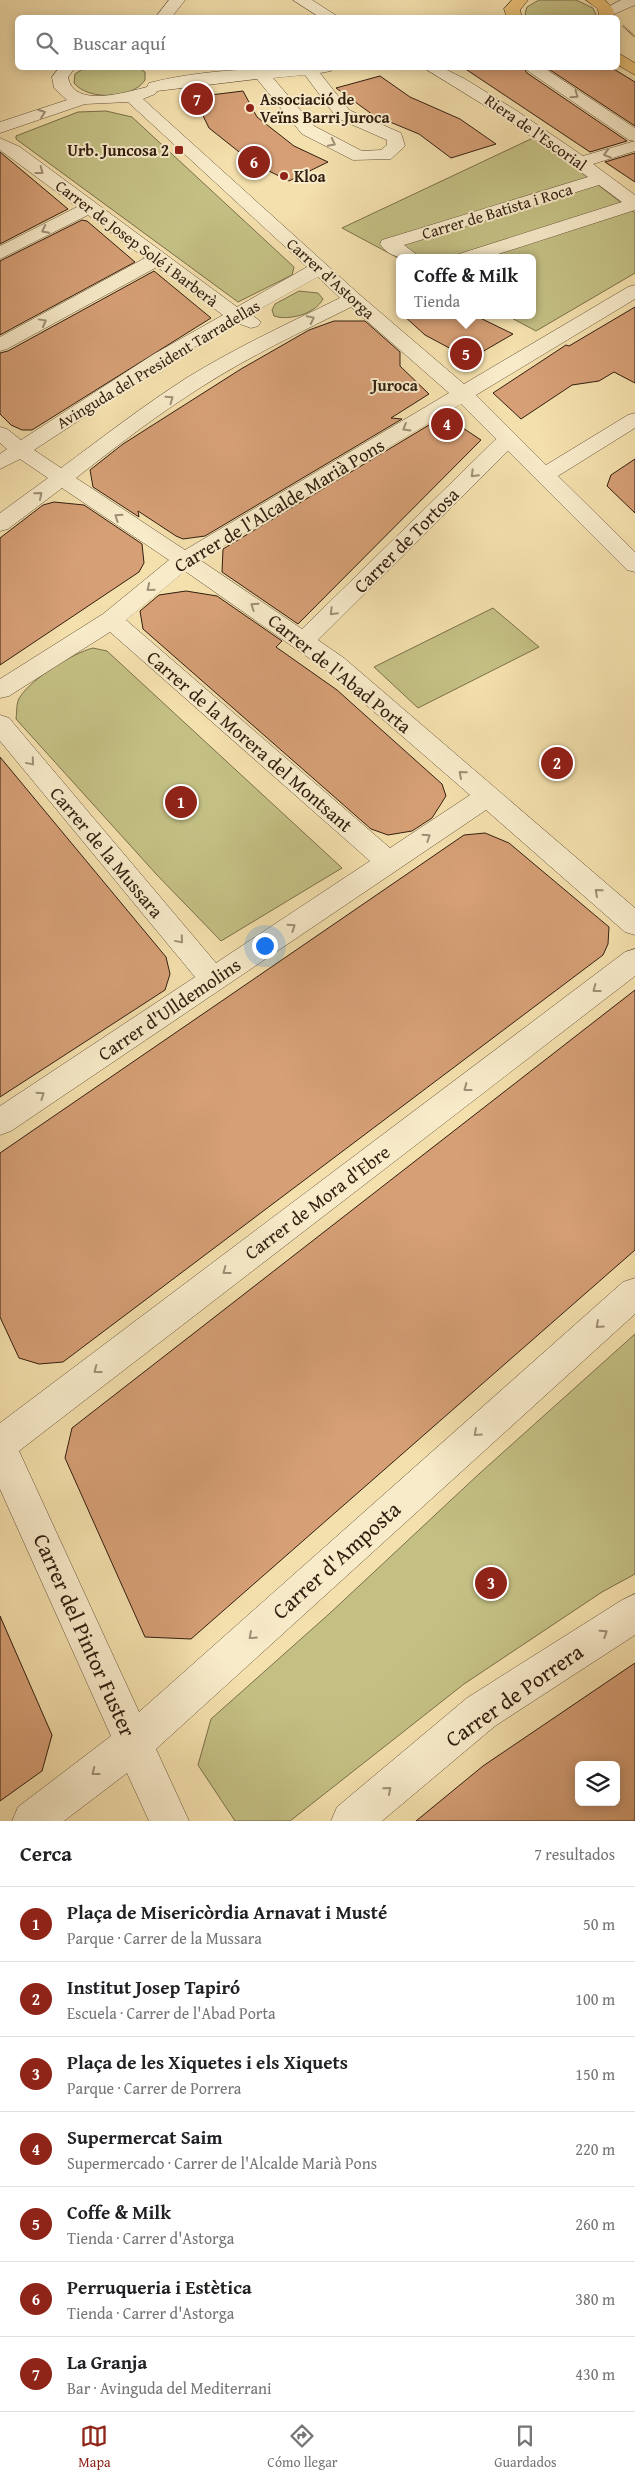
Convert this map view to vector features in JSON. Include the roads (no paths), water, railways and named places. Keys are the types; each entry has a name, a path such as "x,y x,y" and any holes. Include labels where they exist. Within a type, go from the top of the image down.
{"main road":[{"path":"512,15 512,9 520,0"},
{"path":"594,0 604,6 607,15"},
{"path":"620,59 635,70"}],"street":[{"path":"302,0 327,15"},
{"path":"607,15 633,0"},
{"path":"164,15 175,1"},
{"path":"65,70 60,77 60,85 67,92 85,99 113,101 133,98 157,78 183,81 295,70"},
{"path":"261,73 308,130 359,156 386,155 396,146 396,137 343,114 318,70"},
{"name":"Riera de l'Escorial","path":"436,70 476,91 549,139 635,204"},
{"path":"537,70 635,136"},
{"path":"44,93 60,85"},
{"name":"Carrer d'Astorga","path":"133,98 353,299 463,394 635,564"},
{"path":"0,128 85,99"},
{"name":"Carrer de Josep Solé i Barberà","path":"0,143 14,151 220,306 277,336"},
{"path":"580,162 635,146"},
{"name":"Carrer de Batista i Roca","path":"405,254 389,244 602,178"},
{"name":"Carrer de Batista i Roca","path":"479,254 635,204"},
{"path":"0,253 89,208"},
{"path":"0,345 158,259"},
{"name":"Avinguda del President Tarradellas","path":"0,463 161,358 319,268"},
{"name":"Carrer de l'Alcalde Marià Pons","path":"0,690 111,620 184,560 635,291"},
{"name":"Avinguda del President Tarradellas","path":"0,524 33,501 60,477 195,382 277,336 353,299"},
{"path":"545,475 635,419"},
{"name":"Carrer de l'Abad Porta","path":"0,433 60,477 335,664 635,924"},
{"name":"Carrer de Tortosa","path":"303,641 508,439"},
{"name":"Carrer de la Morera del Montsant","path":"111,620 390,862"},
{"name":"Carrer de la Mussara","path":"0,724 214,980"},
{"name":"Carrer d'Ulldemolins","path":"0,1122 488,796"},
{"name":"Carrer de Mora d'Ebre","path":"0,1444 635,960"},
{"name":"Carrer d'Amposta","path":"32,1821 134,1743 635,1293"},
{"name":"Carrer del Pintor Fuster","path":"0,1449 169,1821"},
{"name":"Carrer de Porrera","path":"351,1821 482,1712 635,1613"}],"place":[{"name":"La Granja","path":"197,99"},
{"name":"Associació de Veïns Barri Juroca","path":"250,108"},
{"name":"Urb. Juncosa 2","path":"179,150"},
{"name":"Perruqueria i Estètica","path":"254,162"},
{"name":"Kloa","path":"284,176"},
{"name":"Coffe & Milk","path":"466,354"},
{"name":"Supermercat Saim","path":"447,424"},
{"name":"Institut Josep Tapiró","path":"557,763"},
{"name":"Plaça de Misericòrdia Arnavat i Musté","path":"181,802"},
{"name":"Plaça de les Xiquetes i els Xiquets","path":"491,1583"}],"district":[{"name":"Juroca","path":"395,385"}]}
